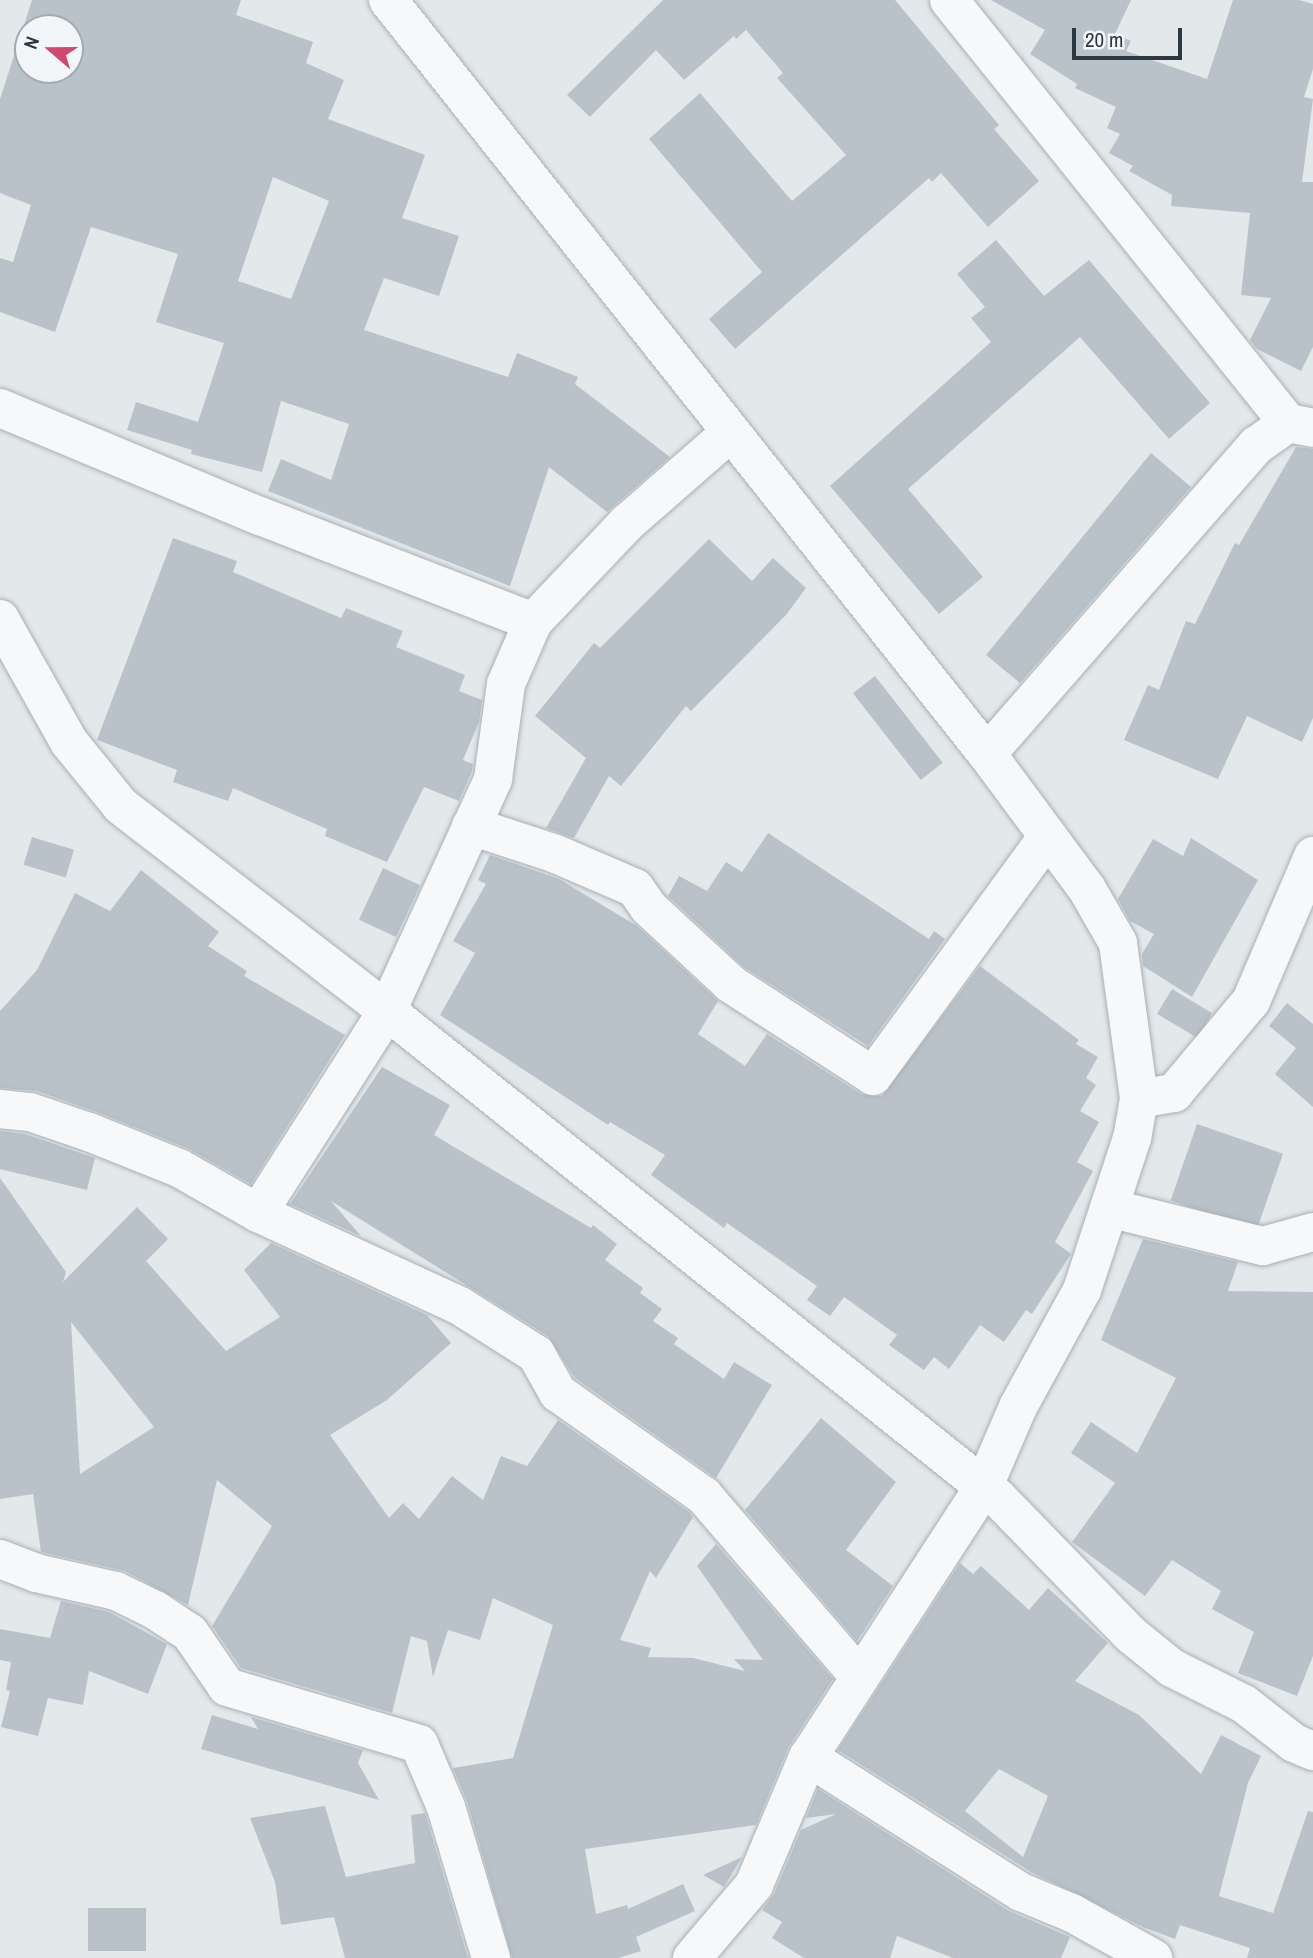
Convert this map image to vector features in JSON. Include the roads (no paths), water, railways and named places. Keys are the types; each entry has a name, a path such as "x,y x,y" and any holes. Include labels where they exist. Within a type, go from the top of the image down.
{"street":[{"path":"388,0 987,754 1087,889 1118,943 1139,1099 1132,1138 1082,1290 1018,1407 983,1488 858,1675 808,1757 754,1885 692,1958"},
{"path":"949,0 1301,425 1257,445 987,754"},
{"path":"0,408 260,516 533,622"},
{"path":"258,1213 387,1011 493,779 506,684 533,622 627,523 731,432"},
{"path":"0,619 69,742 121,806 387,1011 997,1497 1130,1634 1172,1668 1244,1704 1294,1743 1313,1751"},
{"path":"471,826 556,853 635,888 649,908 732,984 873,1076 1047,837"},
{"path":"1139,1099 1174,1093 1251,1001 1313,856"},
{"path":"0,1109 30,1112 179,1168 258,1213 460,1306 536,1354 558,1393 704,1496 858,1675"},
{"path":"1109,1208 1263,1246 1313,1232"},
{"path":"0,1559 36,1573 116,1591 155,1610 190,1633 227,1687 419,1744 446,1807 491,1958"},
{"path":"808,1757 1010,1886 1153,1958"}]}
